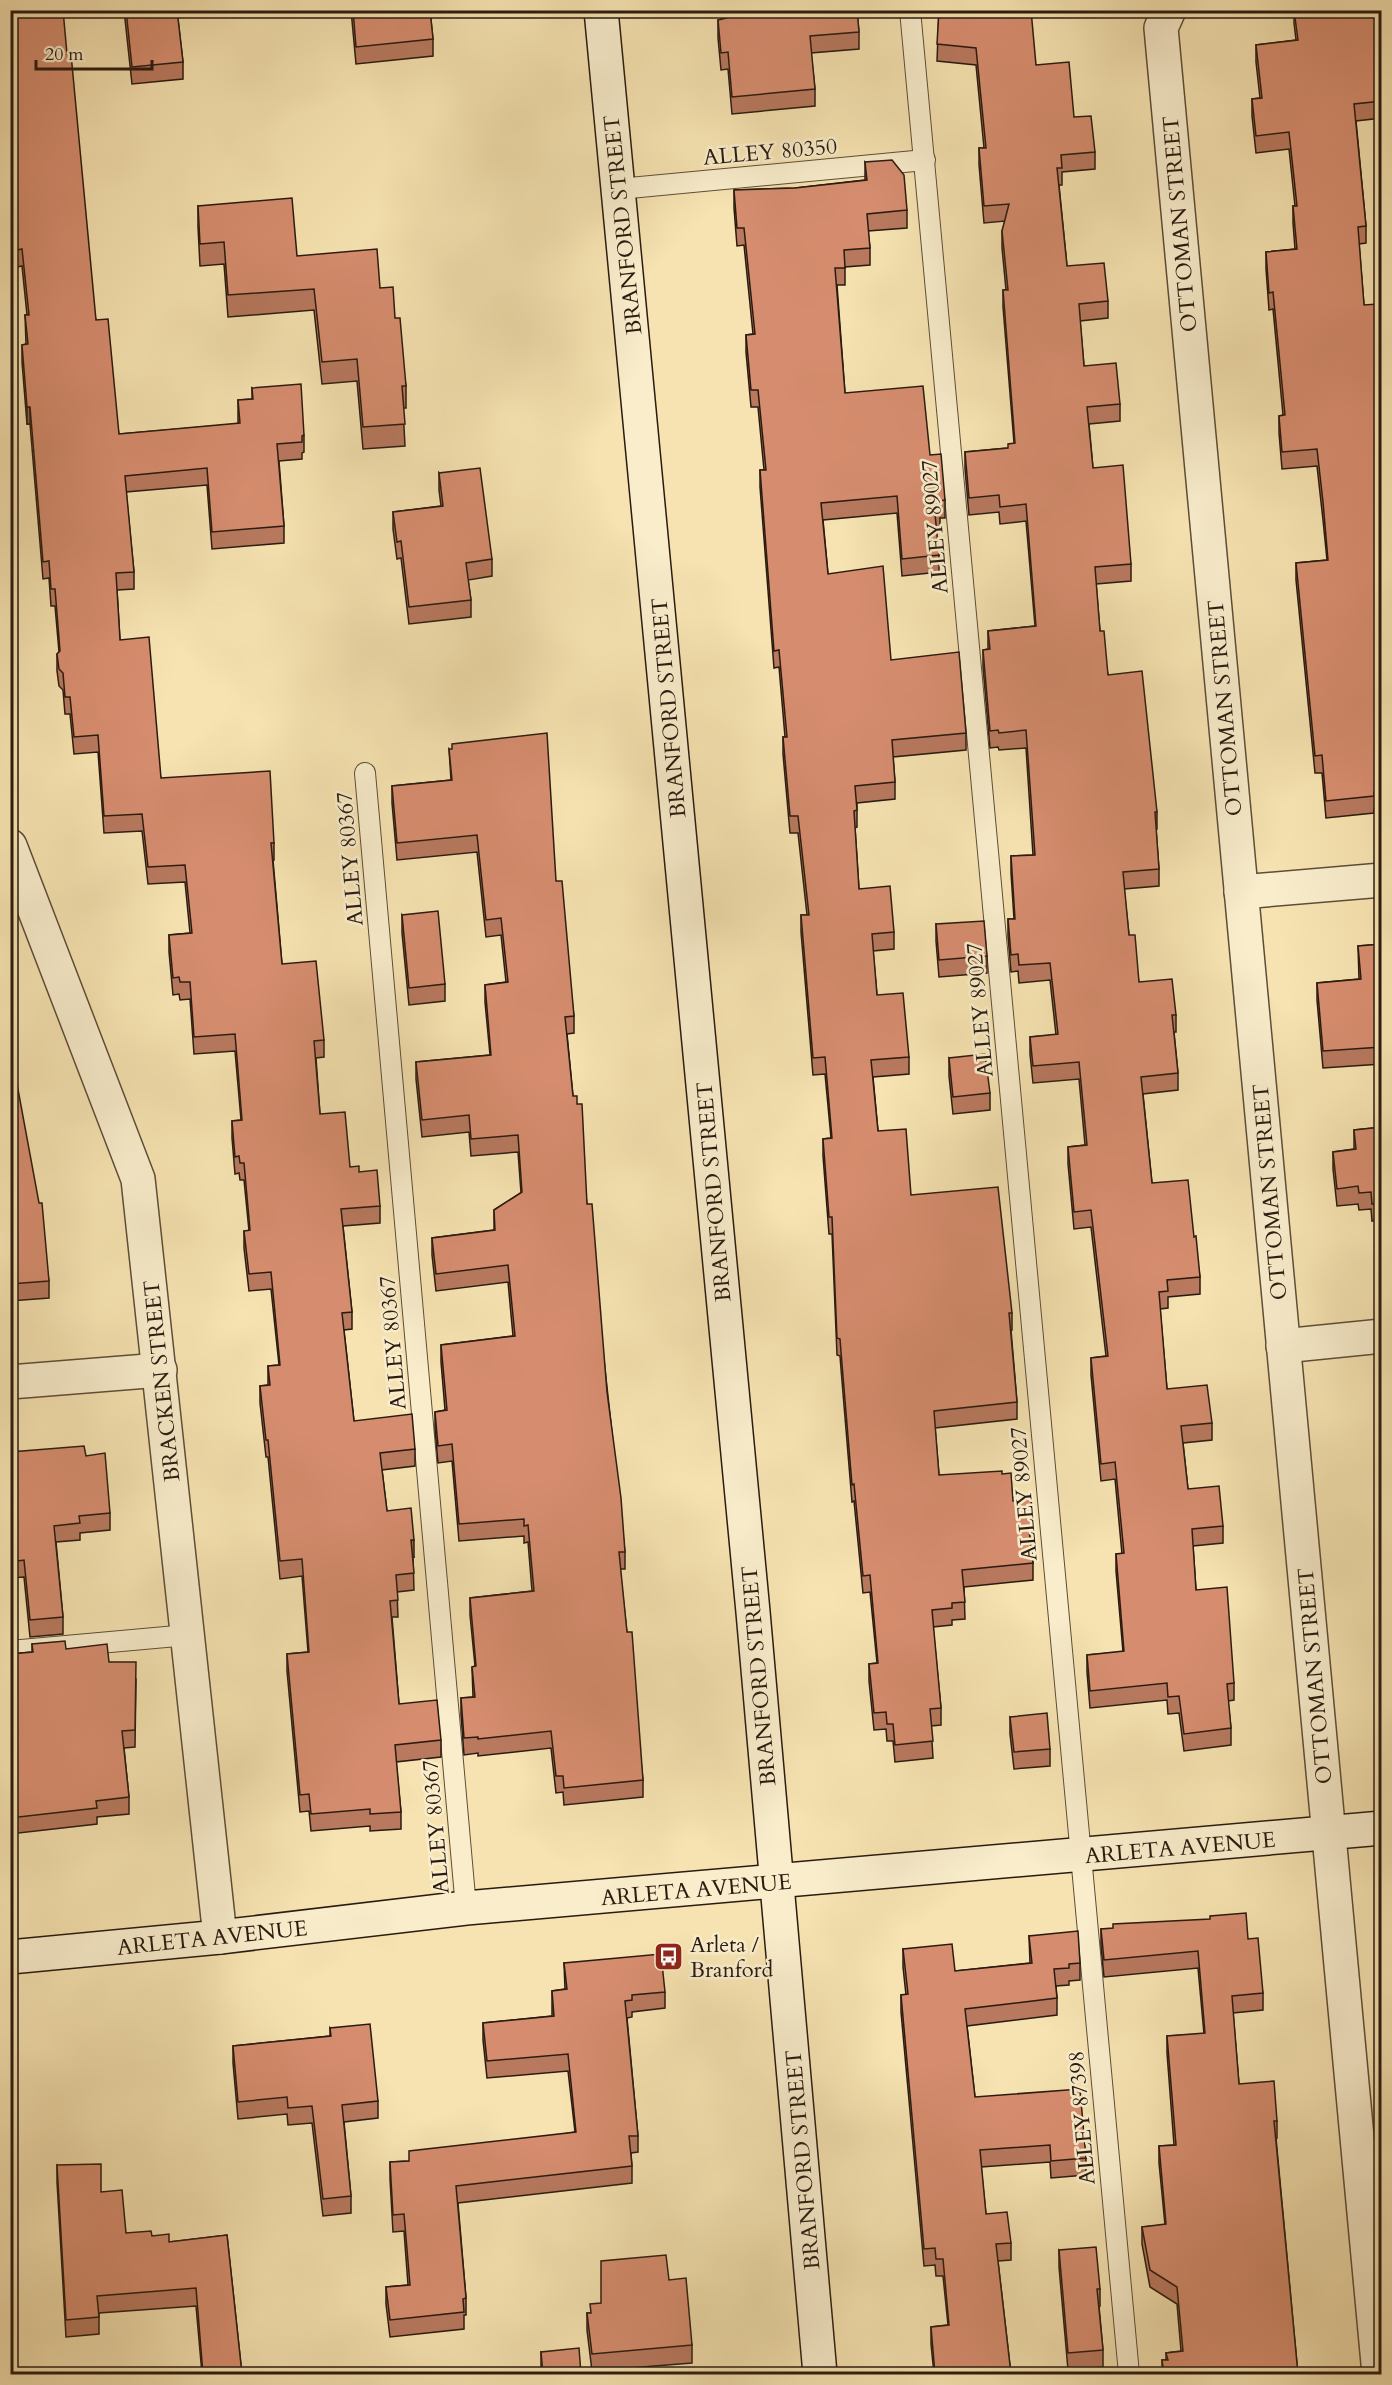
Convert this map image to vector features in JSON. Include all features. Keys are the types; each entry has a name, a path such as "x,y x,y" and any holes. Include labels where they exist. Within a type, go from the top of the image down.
{"street":[{"name":"BRANFORD STREET","path":"601,10 820,2374"},
{"name":"OTTOMAN STREET","path":"1169,10 1161,28 1379,2374"},
{"name":"BRACKEN STREET","path":"10,846 138,1179 220,1937"},
{"path":"1241,892 1382,880"},
{"path":"1283,1346 1382,1336"},
{"path":"10,1382 160,1370"},
{"name":"ARLETA AVENUE","path":"10,1957 220,1937 466,1908 1382,1828"}],"lane":[{"name":"ALLEY 89027","path":"910,10 1081,1856"},
{"name":"ALLEY 80350","path":"619,189 925,160"},
{"name":"ALLEY 80367","path":"365,773 466,1908"},
{"path":"10,1651 188,1635"},
{"name":"ALLEY 87398","path":"1081,1856 1129,2374"}],"building":[{"path":"10,10 63,10 67,54 71,54 96,320 108,319 119,434 240,423 238,400 253,399 252,388 301,384 304,435 302,442 277,444 284,526 212,532 207,468 125,476 134,572 116,573 120,640 149,637 161,778 270,771 274,843 271,843 282,964 316,961 324,1040 314,1041 320,1114 345,1112 350,1167 359,1166 359,1172 377,1170 380,1206 341,1209 352,1312 342,1313 354,1421 412,1414 415,1449 380,1453 387,1511 411,1508 414,1540 411,1540 414,1573 396,1575 398,1600 390,1601 399,1704 437,1700 441,1740 395,1745 401,1812 370,1814 370,1809 311,1814 309,1794 300,1795 287,1654 309,1652 302,1559 280,1561 268,1440 266,1440 260,1386 270,1385 268,1366 280,1365 271,1272 249,1274 244,1231 250,1230 244,1163 240,1163 239,1156 235,1157 232,1121 242,1120 235,1034 194,1037 190,982 180,982 179,977 173,978 169,935 192,933 185,865 148,867 142,814 104,816 98,735 74,737 70,697 65,697 63,673 59,669 57,654 60,651 55,589 51,589 49,561 43,562 30,407 27,407 22,345 28,344 25,315 29,315 22,249 17,250 15,226 10,221 10,206 13,203 10,183"},
{"path":"126,10 177,10 183,62 132,67"},
{"path":"353,10 430,10 433,39 356,47"},
{"path":"726,10 857,10 859,32 810,36 815,89 732,97 728,52 721,53 718,20 727,18"},
{"path":"939,10 1031,10 1036,65 1069,62 1074,117 1091,116 1095,152 1061,155 1062,168 1057,168 1067,266 1104,263 1108,301 1079,304 1084,366 1116,363 1120,404 1087,407 1093,468 1123,465 1131,564 1095,567 1100,631 1104,631 1108,675 1142,671 1157,812 1155,812 1159,869 1123,872 1129,935 1135,935 1139,982 1172,979 1176,1015 1172,1015 1178,1073 1141,1077 1152,1183 1188,1180 1194,1237 1196,1236 1200,1277 1167,1280 1168,1291 1159,1292 1167,1389 1207,1385 1212,1423 1181,1426 1188,1489 1219,1486 1223,1526 1192,1529 1196,1590 1227,1587 1234,1683 1227,1684 1231,1728 1184,1734 1179,1696 1168,1697 1167,1683 1090,1691 1087,1655 1124,1651 1116,1554 1124,1553 1115,1462 1101,1464 1091,1358 1108,1356 1091,1210 1074,1212 1068,1147 1087,1145 1079,1062 1033,1066 1030,1037 1058,1034 1050,963 1019,965 1018,954 1011,955 1008,919 1015,919 1011,856 1035,855 1026,730 999,733 998,730 990,731 983,650 990,649 988,631 1036,626 1026,504 1000,507 999,495 969,498 965,452 1008,448 1008,444 1015,443 1003,290 1008,290 1002,231 1009,204 984,206 979,148 986,148 976,48 937,44"},
{"path":"1294,10 1382,10 1382,101 1354,104 1366,226 1358,227 1364,305 1378,304 1382,341 1382,791 1374,792 1374,796 1326,801 1322,755 1315,756 1296,563 1328,560 1323,502 1317,449 1282,452 1279,416 1285,415 1273,292 1269,293 1266,252 1297,249 1293,206 1297,206 1289,132 1256,136 1252,99 1262,98 1256,45 1298,40"},
{"path":"892,160 904,175 907,210 867,214 870,248 844,250 845,268 835,268 845,393 923,386 930,455 941,454 945,500 939,501 940,513 935,514 939,555 902,559 897,496 821,503 828,574 883,566 891,660 959,652 966,733 892,740 895,782 855,786 857,810 854,811 859,889 890,886 894,932 872,934 877,995 903,993 909,1057 871,1060 878,1131 906,1129 911,1195 998,1187 1012,1313 1009,1313 1017,1402 934,1411 939,1475 1002,1471 1002,1474 1011,1473 1013,1501 1031,1499 1034,1529 1029,1530 1033,1563 962,1570 965,1602 952,1603 952,1608 932,1610 941,1708 930,1709 933,1741 895,1745 893,1724 887,1724 886,1712 874,1713 869,1664 878,1663 870,1575 863,1576 854,1484 852,1485 840,1339 837,1338 832,1217 829,1217 823,1139 832,1138 825,1057 813,1058 801,915 809,915 798,816 790,816 783,737 787,737 779,650 774,651 760,470 766,470 758,390 751,390 746,335 755,334 744,228 737,228 734,190 795,188 867,180 865,162"},
{"path":"292,198 297,256 377,249 380,288 393,287 395,318 400,318 406,386 402,386 405,424 363,427 357,359 322,362 314,289 228,295 224,242 200,244 198,206"},
{"path":"480,468 492,559 466,563 471,600 409,607 401,541 397,542 393,512 443,506 439,473"},
{"path":"547,733 556,881 562,881 574,1016 565,1017 573,1096 577,1096 577,1104 582,1104 587,1204 592,1204 607,1392 621,1498 625,1552 619,1552 627,1632 632,1632 643,1780 564,1788 563,1776 556,1776 551,1731 478,1739 478,1737 464,1738 461,1698 475,1697 472,1667 476,1666 470,1598 534,1591 528,1525 524,1526 524,1519 459,1524 452,1444 438,1446 435,1412 447,1410 441,1345 515,1336 508,1265 436,1274 432,1238 495,1230 494,1210 522,1192 518,1135 471,1139 469,1115 422,1120 416,1062 491,1055 485,985 508,982 501,918 486,920 477,835 397,843 392,786 452,780 449,749 452,749 452,744"},
{"path":"438,911 445,984 409,988 402,915"},
{"path":"984,921 987,956 939,960 936,924"},
{"path":"1382,944 1382,1047 1323,1051 1317,983 1361,979 1358,946"},
{"path":"985,1054 990,1093 953,1097 949,1058"},
{"path":"10,1060 17,1084 39,1203 42,1203 49,1281 10,1284"},
{"path":"1382,1127 1382,1202 1372,1204 1371,1192 1359,1193 1358,1186 1337,1189 1333,1152 1356,1149 1354,1130"},
{"path":"84,1446 86,1456 105,1453 110,1513 79,1516 80,1523 54,1526 63,1617 30,1620 24,1560 10,1562 10,1452"},
{"path":"65,1641 66,1649 107,1644 109,1662 136,1662 135,1730 122,1731 129,1797 96,1801 97,1808 10,1818 10,1654 33,1652 32,1644"},
{"path":"1047,1713 1050,1749 1014,1752 1010,1717"},
{"path":"1246,1913 1248,1939 1258,1938 1263,1993 1232,1996 1239,2084 1274,2081 1277,2121 1274,2121 1298,2374 1164,2374 1162,2360 1168,2360 1166,2353 1183,2351 1177,2287 1150,2270 1142,2227 1166,2224 1159,2146 1176,2145 1167,2036 1205,2033 1198,1951 1104,1960 1101,1929 1113,1928 1113,1924 1210,1919 1210,1916"},
{"path":"1078,1931 1080,1963 1069,1964 1069,1968 1054,1969 1057,1998 965,2009 975,2097 1080,2089 1086,2158 1051,2161 1050,2145 980,2150 986,2214 1007,2212 1011,2243 996,2244 1011,2374 935,2374 931,2327 949,2325 943,2259 936,2259 935,2248 924,2249 901,1995 908,1994 903,1949 952,1944 955,1971 1032,1963 1029,1936"},
{"path":"661,1954 665,1992 632,1995 632,2000 625,2001 638,2136 629,2136 632,2166 456,2186 466,2298 463,2299 464,2312 390,2320 386,2287 410,2285 404,2214 393,2215 390,2162 409,2161 409,2151 576,2132 568,2054 487,2061 483,2023 554,2016 552,1991 567,1989 564,1963"},
{"path":"370,2024 378,2101 342,2105 351,2196 323,2199 312,2106 288,2108 287,2097 238,2102 233,2046 331,2036 330,2028"},
{"path":"101,2164 101,2192 122,2190 126,2233 151,2231 152,2236 169,2234 169,2242 227,2235 242,2374 203,2374 196,2288 97,2296 99,2317 66,2320 57,2165"},
{"path":"1096,2247 1100,2289 1097,2289 1103,2350 1068,2353 1059,2250"},
{"path":"666,2255 669,2280 686,2278 692,2345 592,2354 587,2313 591,2313 590,2304 601,2303 601,2261"},
{"path":"579,2348 581,2374 543,2374 541,2352"}],"place":[{"name":"Arleta / Branford","path":"669,1957"}]}
